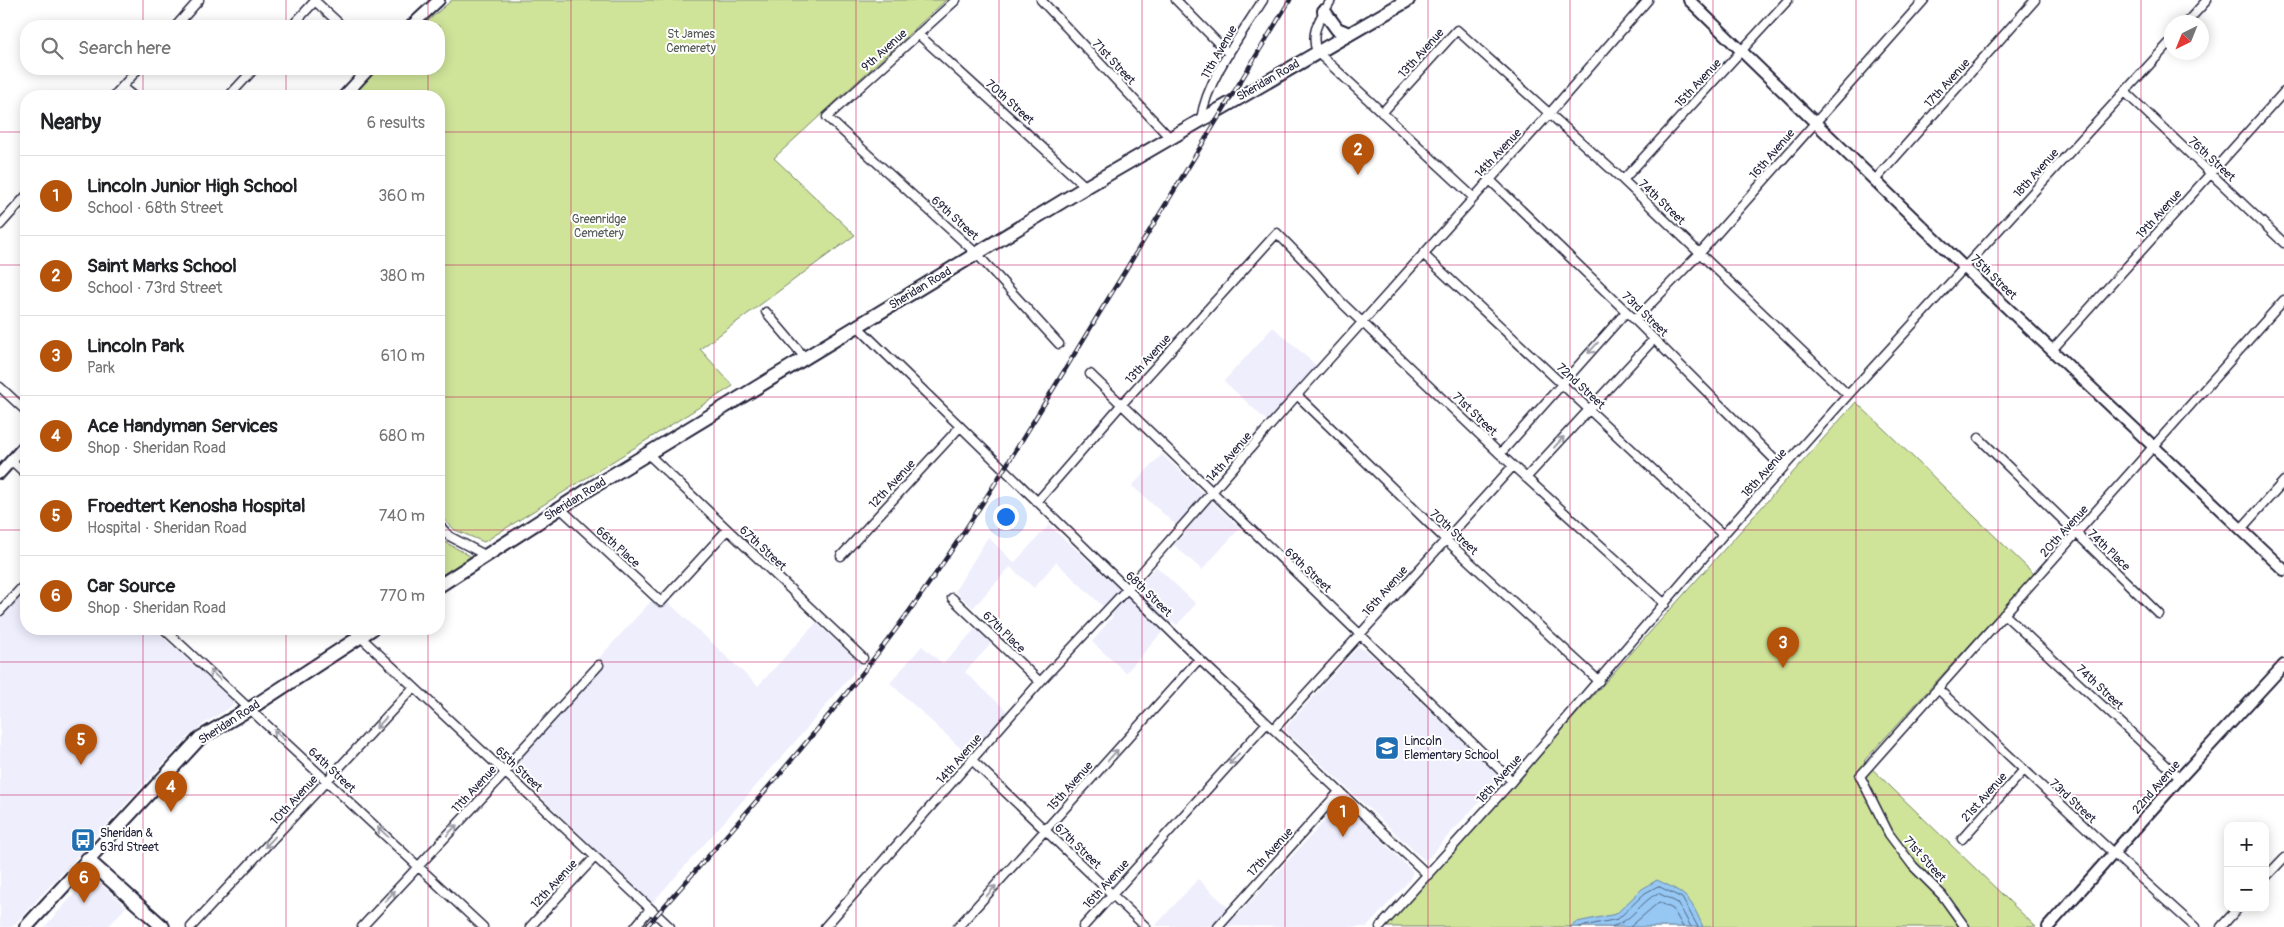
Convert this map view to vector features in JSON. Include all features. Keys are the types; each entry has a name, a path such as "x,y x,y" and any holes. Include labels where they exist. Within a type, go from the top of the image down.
{"main road":[{"name":"Sheridan Road","path":"445,582 560,508 1086,187 1408,0"},
{"path":"1324,11 1337,29 1349,34"},
{"name":"Sheridan Road","path":"26,927 200,738 251,708 353,635"},
{"path":"87,859 163,927"}],"street":[{"path":"182,20 200,0"},
{"path":"297,20 314,0 336,20"},
{"path":"418,20 439,0"},
{"name":"9th Avenue","path":"827,117 956,0"},
{"name":"71st Street","path":"1041,0 1170,138"},
{"path":"1176,0 1229,54"},
{"name":"11th Avenue","path":"1201,119 1204,102 1229,54 1263,0"},
{"path":"1331,0 1314,29 1313,42 1317,52 1473,197"},
{"name":"14th Avenue","path":"825,927 973,761 1040,682 1212,494 1297,395 1549,114 1648,0"},
{"name":"75th Street","path":"1689,0 1965,268 2284,570"},
{"name":"15th Avenue","path":"1623,180 1788,0"},
{"name":"16th Avenue","path":"1635,320 1699,254 1924,0"},
{"path":"2193,15 2207,0"},
{"name":"17th Avenue","path":"1875,180 2033,1"},
{"name":"74th Street","path":"1457,30 1623,180 1848,395"},
{"name":"13th Avenue","path":"1382,113 1457,30"},
{"name":"70th Street","path":"918,34 1086,187"},
{"name":"18th Avenue","path":"1380,927 1599,682 1723,535 2164,49"},
{"path":"119,90 133,75"},
{"path":"235,90 248,75"},
{"path":"350,90 363,75"},
{"path":"122,87 126,90"},
{"name":"76th Street","path":"2125,92 2284,243"},
{"name":"19th Avenue","path":"2052,350 2284,92"},
{"name":"69th Street","path":"827,117 977,254 1058,344"},
{"name":"73rd Street","path":"1489,179 1635,320 1783,468"},
{"path":"0,225 20,203"},
{"name":"71st Street","path":"1277,233 1362,322 1500,454 1666,604"},
{"name":"13th Avenue","path":"1037,502 1121,405 1277,233"},
{"name":"72nd Street","path":"1423,254 1723,535"},
{"name":"20th Avenue","path":"1860,776 2284,300"},
{"path":"766,312 806,358"},
{"path":"1500,454 1626,312"},
{"name":"68th Street","path":"857,326 959,428 1199,659 1428,875"},
{"path":"1526,478 1654,339"},
{"name":"69th Street","path":"1090,374 1212,494 1512,781"},
{"path":"0,387 20,405"},
{"name":"70th Street","path":"1297,395 1445,539 1599,682"},
{"name":"12th Avenue","path":"841,556 959,428"},
{"name":"74th Place","path":"1979,438 2159,614"},
{"path":"0,473 20,450"},
{"name":"67th Street","path":"648,454 863,658"},
{"path":"11,460 20,468"},
{"name":"16th Avenue","path":"1274,730 1513,466"},
{"path":"2241,529 2284,481"},
{"name":"66th Place","path":"560,508 661,602 727,530"},
{"path":"445,532 487,556"},
{"path":"0,611 20,589"},
{"name":"67th Place","path":"952,598 1040,682"},
{"name":"74th Street","path":"2004,614 2180,778"},
{"name":"64th Street","path":"171,635 251,708 483,927"},
{"name":"65th Street","path":"358,635 670,927"},
{"name":"15th Avenue","path":"958,927 1199,659"},
{"name":"22nd Avenue","path":"2048,927 2284,664"},
{"name":"11th Avenue","path":"362,927 506,772 514,758 599,665"},
{"name":"10th Avenue","path":"191,927 414,687"},
{"name":"73rd Street","path":"1938,689 2194,927"},
{"name":"16th Avenue","path":"1083,927 1267,723"},
{"name":"67th Street","path":"973,761 1146,927"},
{"name":"21st Avenue","path":"1962,839 2024,771"},
{"name":"71st Street","path":"1860,776 1889,834 1913,866 1942,895 1966,927"},
{"name":"17th Avenue","path":"1218,927 1339,792"},
{"name":"12th Avenue","path":"530,927 595,857"},
{"path":"2269,874 2284,858"},
{"path":"635,927 650,909"},
{"path":"2222,927 2235,912"}],"shaded area":[{"path":"1273,327 1317,366 1268,422 1224,381"},
{"path":"1162,454 1240,528 1202,570 1174,545 1185,533 1132,486"},
{"path":"1049,525 1129,598 1156,566 1196,604 1177,625 1172,621 1126,673 1092,642 1113,616 1056,562 1034,588 1010,567 973,608 955,591 988,537 1014,563"},
{"path":"20,596 20,635 161,635 234,702 231,707 205,723 187,738 12,927 0,927 0,618"},
{"path":"653,599 662,608 668,602 758,686 816,623 861,664 801,735 652,903 517,774 519,760 523,752 604,664 599,658"},
{"path":"976,628 992,643 965,672 1009,713 970,757 890,683 922,646 943,664"},
{"name":"Lincoln Elementary School","path":"1358,647 1367,651 1501,778 1428,858 1424,860 1288,733 1286,729"},
{"path":"1341,803 1345,804 1413,872 1409,881 1367,927 1155,926 1198,879 1237,916"},
{"path":"88,879 98,881 126,907 108,927 46,927 45,926"}],"green space":[{"name":"Greenridge Cemetery","path":"452,0 946,0 774,158 855,235 700,349 733,386 484,542 455,530 445,521 445,90 358,90 371,75 445,75 445,20 429,20"},
{"path":"1856,402 2034,574 1864,761 2036,927 1386,927"},
{"path":"445,542 472,557 445,574"}],"water":[{"path":"1657,880 1681,893 1691,903 1703,927 1570,927 1577,922 1616,914 1642,889"}],"railway":[{"path":"646,927 820,726 886,642 940,568 1023,438 1290,0"}],"place":[{"name":"Saint Marks School","path":"1358,175"},
{"name":"Lincoln Park","path":"1783,668"},
{"name":"Lincoln Elementary School","path":"1387,748"},
{"name":"Froedtert Kenosha Hospital","path":"81,765"},
{"name":"Ace Handyman Services","path":"171,812"},
{"name":"Lincoln Junior High School","path":"1343,837"},
{"name":"Sheridan & 63rd Street","path":"83,840"},
{"name":"Car Source","path":"84,903"}],"park label":[{"name":"St James Cemerety","path":"691,41"}]}
